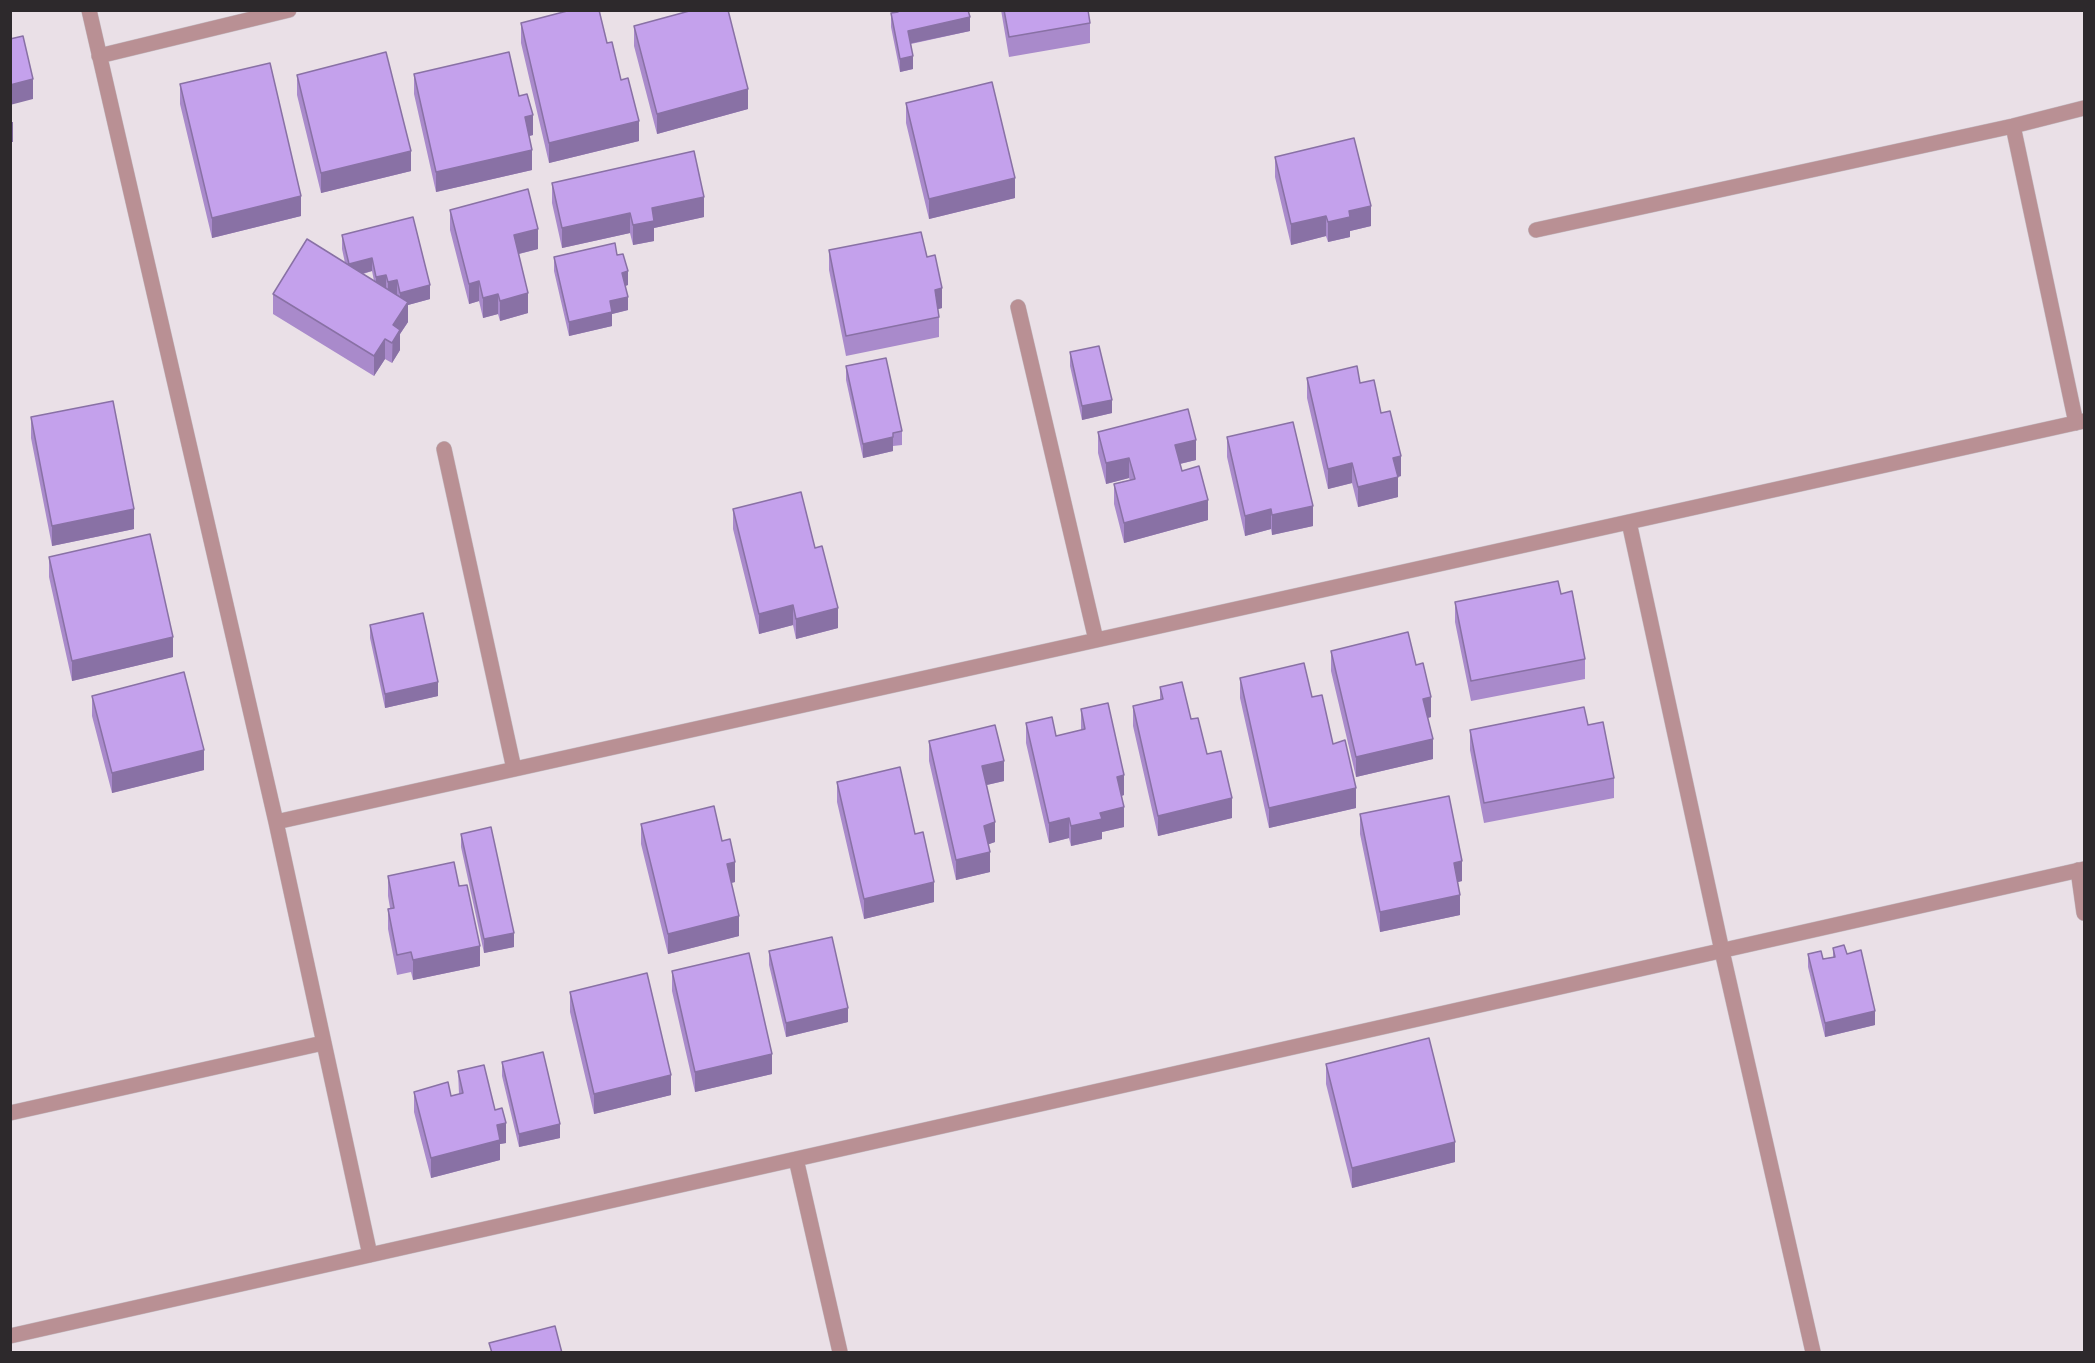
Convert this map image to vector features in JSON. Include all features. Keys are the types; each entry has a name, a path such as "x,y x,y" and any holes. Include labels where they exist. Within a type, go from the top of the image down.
{"street":[{"path":"89,10 276,822 370,1255"},
{"path":"99,56 289,10"},
{"path":"1536,230 2013,126 2085,108"},
{"path":"276,822 2080,422 2013,126"},
{"path":"1018,307 1096,640"},
{"path":"444,449 514,769"},
{"path":"1629,522 1722,951 1814,1353"},
{"path":"10,1336 2081,870 2085,914"},
{"path":"10,1113 323,1043"},
{"path":"796,1159 840,1353"}],"building":[{"path":"571,10 599,10 607,43 612,42 621,80 628,78 639,121 549,143 521,23"},
{"path":"693,10 728,10 748,89 657,114 634,26"},
{"path":"898,10 968,10 970,17 908,31 913,56 900,59 891,13 898,12"},
{"path":"1004,10 1088,10 1090,23 1009,37"},
{"path":"23,36 33,79 10,85 10,39"},
{"path":"386,52 411,151 321,173 297,75"},
{"path":"509,52 519,96 527,94 533,115 525,117 532,150 436,172 414,74"},
{"path":"270,63 301,196 212,218 180,84"},
{"path":"992,82 1015,178 929,199 906,103"},
{"path":"1354,138 1371,206 1349,211 1350,217 1328,222 1326,216 1291,224 1275,157"},
{"path":"694,151 704,197 652,208 654,221 633,225 630,213 562,228 552,183"},
{"path":"528,189 538,229 514,235 528,293 500,301 498,294 483,298 479,281 469,284 450,210"},
{"path":"413,217 430,285 400,293 397,280 388,282 386,275 376,277 372,258 349,264 342,235"},
{"path":"921,232 927,257 935,255 942,288 935,290 939,317 846,336 829,250"},
{"path":"307,239 408,302 393,325 400,330 392,343 385,339 374,356 273,294"},
{"path":"615,243 617,255 623,254 628,271 622,273 628,297 610,301 612,312 569,322 554,257"},
{"path":"1099,346 1112,400 1082,406 1070,352"},
{"path":"886,358 902,431 893,433 893,437 863,444 846,366"},
{"path":"1357,366 1360,383 1374,380 1381,413 1390,411 1401,456 1393,458 1398,477 1358,487 1352,463 1328,469 1307,378"},
{"path":"113,401 134,509 52,526 31,417"},
{"path":"1188,409 1196,440 1175,445 1182,471 1199,466 1208,500 1124,523 1114,484 1135,479 1129,458 1106,463 1098,432"},
{"path":"1293,422 1313,506 1272,515 1271,509 1245,516 1227,437"},
{"path":"801,492 815,548 822,546 838,608 796,619 793,605 759,614 733,509"},
{"path":"150,534 173,637 72,661 49,557"},
{"path":"1558,581 1561,594 1572,591 1585,659 1471,681 1455,602"},
{"path":"423,613 438,682 385,694 370,625"},
{"path":"1408,632 1416,665 1423,663 1431,697 1423,699 1433,739 1356,757 1331,651"},
{"path":"1304,663 1312,697 1322,695 1333,744 1345,740 1356,788 1269,808 1240,678"},
{"path":"184,672 204,750 112,773 92,696"},
{"path":"1182,682 1191,719 1198,718 1207,754 1221,751 1232,798 1158,816 1133,706 1163,699 1160,687"},
{"path":"1108,703 1124,775 1117,777 1124,807 1100,813 1102,819 1071,826 1069,818 1049,823 1026,723 1052,717 1056,736 1085,729 1081,709"},
{"path":"1584,707 1588,725 1603,722 1614,778 1484,803 1470,730"},
{"path":"995,725 1004,761 982,766 995,822 984,826 990,852 956,860 929,741"},
{"path":"900,767 915,834 923,832 934,882 864,899 837,782"},
{"path":"1449,796 1462,861 1454,863 1460,895 1380,912 1360,814"},
{"path":"714,806 722,841 730,839 735,862 727,864 739,916 668,934 641,824"},
{"path":"491,827 514,933 484,939 461,834"},
{"path":"454,862 459,886 467,885 480,946 413,960 411,952 397,955 388,909 394,908 388,876"},
{"path":"832,937 848,1008 786,1023 769,951"},
{"path":"1844,945 1847,954 1861,950 1875,1011 1825,1023 1808,954 1821,951 1823,959 1835,957 1833,948"},
{"path":"749,953 772,1054 695,1072 672,971"},
{"path":"647,973 671,1075 594,1094 570,992"},
{"path":"1429,1038 1455,1142 1352,1168 1326,1064"},
{"path":"543,1052 560,1124 519,1134 502,1062"},
{"path":"484,1065 495,1110 502,1108 506,1123 497,1125 500,1140 431,1158 414,1092 448,1082 451,1096 463,1093 458,1071"},
{"path":"555,1326 562,1353 492,1353 489,1343"}]}
